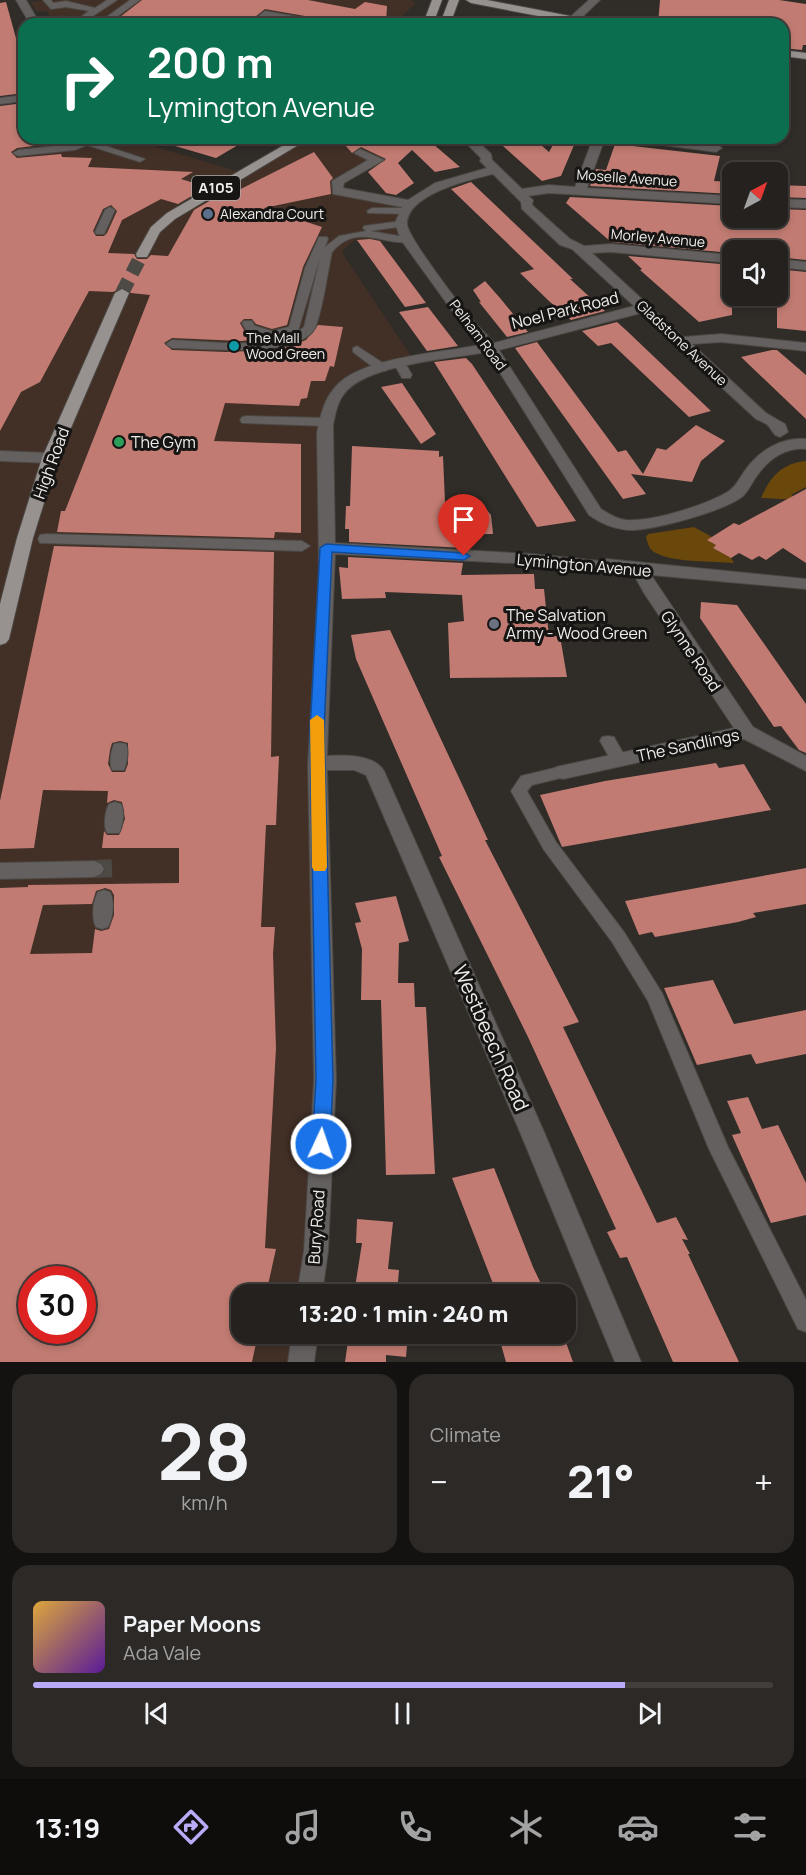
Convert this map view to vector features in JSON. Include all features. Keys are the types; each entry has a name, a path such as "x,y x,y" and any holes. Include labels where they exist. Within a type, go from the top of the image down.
{"main road":[{"path":"430,18 437,0"},
{"path":"447,18 454,0"},
{"path":"471,0 563,18"},
{"path":"491,0 511,8"},
{"path":"789,54 806,56"},
{"name":"A105","path":"142,254 155,230 171,216 294,144"},
{"name":"High Road","path":"0,639 25,538 50,458 122,293"}],"street":[{"path":"21,0 32,18"},
{"path":"575,18 596,0"},
{"path":"0,101 18,99"},
{"name":"Gladstone Avenue","path":"461,144 477,159 491,165"},
{"name":"Gladstone Avenue","path":"473,144 523,196 526,206 566,242 579,248 761,416 767,426 803,444"},
{"path":"580,190 597,144"},
{"path":"683,144 716,148"},
{"path":"360,153 378,160 338,181 337,191 372,195 406,213 443,183 491,165"},
{"name":"Moselle Avenue","path":"523,196 549,189 722,199"},
{"path":"788,203 806,204"},
{"name":"Pelham Road","path":"406,213 407,240 489,348 595,512 608,520 631,525 645,523 726,500 746,485 752,471 766,457 778,449 803,444"},
{"name":"Morley Avenue","path":"579,248 611,248 722,258"},
{"path":"788,264 806,266"},
{"name":"Noel Park Road","path":"326,548 326,422 335,395 349,382 382,368 403,369 644,308"},
{"path":"679,341 721,338 806,347"},
{"path":"0,456 50,458"},
{"path":"46,539 302,546"},
{"name":"Lymington Avenue","path":"326,548 532,559 601,566 608,564 639,569 806,584"},
{"name":"Bury Road","path":"311,1284 316,1251 325,1080 317,764 326,548"},
{"name":"Glynne Road","path":"639,569 652,593 746,732"},
{"name":"The Sandlings","path":"563,772 746,732 806,764"},
{"name":"Westbeech Road","path":"317,764 341,762 364,764 374,771 532,1132 627,1362"},
{"path":"0,870 94,869"},
{"path":"301,1362 304,1344"}],"lane":[{"path":"47,0 51,6 70,2 95,10"},
{"path":"95,10 94,7 105,0"},
{"path":"84,18 113,0"},
{"path":"99,18 126,0"},
{"path":"110,18 136,0"},
{"path":"260,18 265,14 288,18"},
{"path":"75,147 80,144"},
{"path":"95,144 140,159"},
{"path":"18,153 98,146"},
{"path":"100,232 110,210"},
{"path":"372,211 406,213"},
{"path":"248,323 250,328 270,335 280,335 294,329 310,268 322,240 327,235 348,228 406,213"},
{"path":"171,344 267,345 293,341 306,333 309,328 327,251 333,242 345,237 371,234 407,240"},
{"path":"357,350 382,368"},
{"path":"246,420 326,422"},
{"path":"608,741 620,760"},
{"path":"118,766 120,748"},
{"path":"563,772 527,780 519,791 550,846 618,937 656,998 719,1149 806,1322"},
{"path":"113,829 115,808"},
{"path":"102,922 104,897"}],"shaded area":[{"path":"45,0 412,0 415,4 401,18 47,18 50,16 46,11 36,11 31,2"},
{"path":"0,109 18,131 18,144 146,144 243,173 294,144 381,144 376,147 382,158 338,181 337,191 412,205 406,211 407,240 353,241 343,250 343,254 415,362 382,368 349,382 328,412 316,1251 311,1284 231,1284 231,1344 304,1344 301,1362 0,1362"},
{"path":"806,461 806,487 791,495 800,500 761,498 768,484 778,472 790,465"},
{"path":"694,527 712,537 708,540 716,545 713,548 731,558 734,563 683,560 664,556 652,550 646,537 648,534"}],"building":[{"path":"142,0 308,0 355,9 365,2 387,6 386,18 316,18 265,9 254,18 119,18"},
{"path":"660,0 779,0 806,4 806,45 803,45 802,50 789,49 789,18 658,18"},
{"path":"6,2 18,45 18,94 0,96 0,3"},
{"name":"The Mall Wood Green","path":"18,104 18,144 50,144 17,148 11,152 17,158 61,154 62,157 92,158 88,167 193,172 181,179 207,187 178,204 161,199 122,220 108,253 134,254 137,259 147,259 151,255 168,256 194,210 223,193 229,195 314,152 333,178 330,181 331,194 264,208 322,227 303,267 287,325 272,329 256,324 252,319 244,319 240,323 245,332 267,339 241,341 172,338 164,343 172,350 226,352 271,350 306,340 318,325 343,327 334,367 330,366 325,381 311,381 307,398 301,399 299,406 225,403 214,441 301,444 301,533 275,532 274,538 57,532 61,511 65,511 150,295 131,293 123,287 113,292 89,291 40,382 21,392 0,431 0,106","holes":["111,205 117,211 104,236 96,236 93,231 103,209"]},
{"path":"168,144 240,144 216,158"},
{"path":"344,144 433,144 460,167 435,172 412,150 398,163 414,183 396,195 386,193 368,172 386,159 361,147 352,153"},
{"path":"501,144 540,144 549,152 554,144 574,144 561,176 542,181"},
{"path":"615,144 720,156 714,181 722,181 722,193 590,186 596,169 606,170"},
{"path":"471,182 605,311 571,320 550,302 520,273 534,269 451,189"},
{"path":"788,185 806,186 806,198 788,197"},
{"path":"570,197 722,205 722,228 788,228 788,209 806,210 806,260 788,258 788,240 722,240 722,252 611,242 566,203"},
{"path":"357,240 380,241 426,303 405,307"},
{"path":"628,256 722,264 722,306 732,306 732,315 699,322 640,270 642,269"},
{"path":"788,270 806,272 806,331 777,328 777,306 788,306"},
{"path":"485,281 528,332 507,337 479,302 481,302 473,290"},
{"path":"428,307 458,346 427,351 399,312"},
{"path":"617,322 711,411 689,417 611,343 598,346 582,331"},
{"path":"537,342 618,452 626,450 643,474 657,448 666,450 696,425 725,441 701,461 692,482 631,474 646,494 623,499 515,348"},
{"path":"777,350 806,375 806,419 741,357"},
{"path":"466,358 576,521 537,527 434,362"},
{"path":"402,383 436,434 421,444 381,387"},
{"path":"352,446 439,451 439,457 443,456 445,502 449,502 449,508 486,509 491,515 493,534 467,534 465,548 349,542 349,529 345,529 346,506 350,506"},
{"path":"806,489 806,563 783,548 766,560 759,556 752,560 739,553 731,558 713,548 716,545 707,540 734,523 739,525"},
{"path":"54,546 274,552 271,757 279,756 276,825 266,825 261,927 275,927 273,954 276,1048 265,1248 276,1249 268,1284 231,1284 231,1344 256,1344 252,1362 0,1362 0,888 28,887 28,885 179,883 179,848 102,848 104,831 107,835 119,835 125,819 122,802 114,800 107,803 108,791 43,790 34,848 0,849 0,801","holes":["120,741 128,743 128,764 125,772 112,772 108,764 112,743","105,888 111,890 114,895 114,915 109,929 101,931 95,929 92,953 30,954 43,905 92,904 96,891"]},
{"name":"The Salvation Army - Wood Green","path":"348,557 463,563 461,575 534,574 535,589 544,589 549,636 560,636 567,677 450,678 448,623 464,621 462,595 385,592 386,598 342,599 339,567 348,568"},
{"path":"701,602 737,605 806,704 806,753 799,750 781,726 774,727 700,618"},
{"path":"390,630 488,840 485,840 579,1022 563,1027 657,1223 676,1217 688,1240 682,1239 690,1254 688,1254 739,1362 673,1362 627,1257 620,1258 607,1232 616,1229 528,1037 439,857 442,856 356,659 351,635"},
{"path":"716,763 719,768 744,764 771,810 562,847 540,795 605,781"},
{"path":"806,868 806,904 753,913 756,917 738,922 655,937 652,932 639,935 625,901"},
{"path":"396,896 409,941 399,943 398,983 414,983 415,1007 426,1007 435,1174 386,1175 381,1000 361,1000 362,949 355,923 361,922 355,903"},
{"path":"713,980 734,1024 806,1010 806,1054 756,1064 751,1054 697,1065 664,988"},
{"path":"748,1097 762,1129 778,1125 806,1183 806,1215 771,1223 732,1135 741,1133 727,1101"},
{"path":"494,1168 541,1284 493,1284 452,1178"},
{"path":"357,1219 393,1222 388,1269 399,1270 398,1284 356,1284 362,1243 356,1243"},
{"path":"348,1344 407,1344 406,1357 386,1355 386,1362 345,1362"},
{"path":"501,1344 567,1344 573,1362 506,1362"}],"tunnel":[{"path":"122,293 142,254"},
{"path":"94,869 115,868"}],"slow traffic":[{"path":"317,720 319,867"}],"place":[{"name":"Alexandra Court","path":"208,214"},
{"name":"The Mall Wood Green","path":"234,346"},
{"name":"The Gym","path":"119,442"},
{"name":"The Salvation Army - Wood Green","path":"494,624"}],"route":[{"path":"321,1144 325,1080 317,731 327,569 326,548 464,556"}]}
